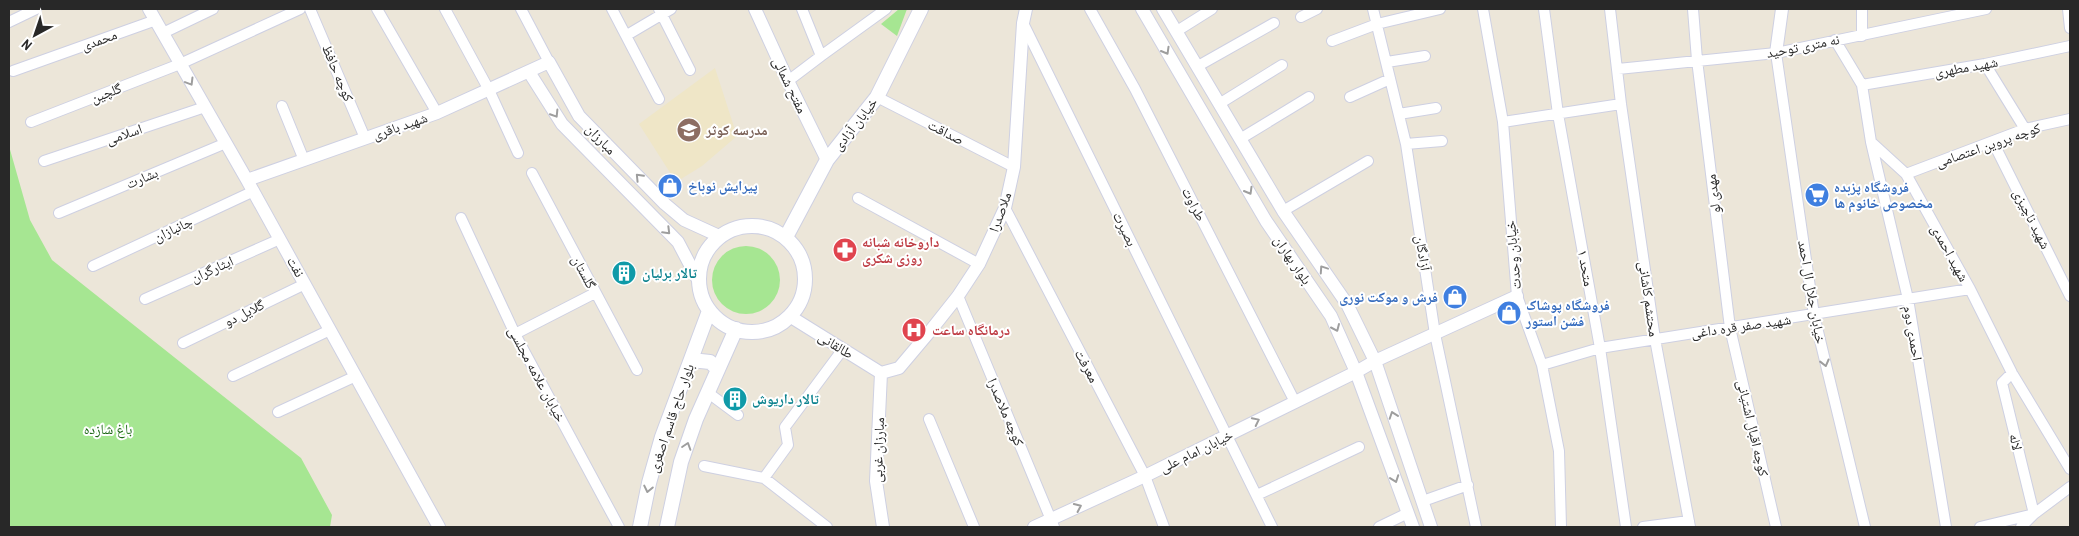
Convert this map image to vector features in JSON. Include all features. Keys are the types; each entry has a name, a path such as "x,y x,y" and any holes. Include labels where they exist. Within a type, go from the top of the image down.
{"main road":[{"name":"خیابان آزادی","path":"786,238 828,160 877,97 921,9"},
{"path":"753,225 770,228 786,238 797,250 804,266 805,282 802,299 791,317 767,330 751,332 736,329 721,322 709,311 702,296 698,280 700,264 708,248 719,236 735,228 753,225"},
{"name":"بلوار حاج قاسم اصغری","path":"640,527 649,483 662,436 709,311"},
{"name":"بلوار حاج قاسم اصغری","path":"666,527 681,462 696,419 736,329"},
{"path":"691,360 710,362 718,369"}],"street":[{"path":"9,22 36,9"},
{"path":"163,32 213,9"},
{"path":"180,64 300,9"},
{"name":"کوچه حافظ","path":"310,9 365,138"},
{"path":"377,9 437,113"},
{"path":"445,9 489,90 518,153"},
{"name":"مبارزان","path":"521,9 579,116 665,204 684,220 719,236"},
{"path":"612,9 659,99"},
{"name":"مفتح شمالی","path":"755,9 788,81 828,160"},
{"path":"802,9 821,56"},
{"path":"788,81 886,9"},
{"name":"ملاصدرا","path":"881,372 899,368 958,296 979,264 1005,208 1014,168 1023,22 1026,9"},
{"name":"طراوت","path":"1090,9 1135,89 1295,402"},
{"name":"بلوار بهاران","path":"1142,9 1266,221 1331,316 1356,372 1413,527"},
{"name":"بلوار بهاران","path":"1163,9 1283,211 1347,304 1375,361 1431,527"},
{"path":"1177,31 1212,9"},
{"path":"1301,17 1316,9"},
{"name":"آزادگان","path":"1373,9 1406,144 1436,334 1476,527"},
{"path":"1332,41 1377,24 1440,9"},
{"name":"خیابان وحدت","path":"1483,9 1503,122 1517,296 1542,366 1559,451 1560,527"},
{"name":"متحد ۱","path":"1544,9 1558,114 1600,348 1626,527"},
{"name":"محتشم کاشانی","path":"1610,9 1621,104 1655,339 1689,524"},
{"name":"مهدی لو","path":"1693,9 1697,60 1730,328"},
{"path":"1776,53 1782,9"},
{"path":"1862,9 1862,36"},
{"name":"نه متری توحید","path":"1618,69 1776,53 1982,9"},
{"path":"2068,9 2070,28"},
{"path":"627,35 664,10 690,70"},
{"name":"نفت","path":"152,14 254,192 439,527"},
{"name":"محمدی","path":"13,71 152,14"},
{"name":"بصیرت","path":"1023,22 1258,495 1272,527"},
{"path":"1198,66 1274,23"},
{"path":"1835,40 1862,85 1871,142"},
{"name":"شهید مطهری","path":"1862,85 1985,64 2070,46"},
{"name":"خیابان جلال ال احمد","path":"1776,53 1814,315 1865,527"},
{"path":"1387,62 1425,56"},
{"name":"شهید باقری","path":"247,180 437,113 549,62"},
{"name":"گلچین","path":"31,122 180,64"},
{"path":"1985,64 2025,130"},
{"path":"1219,104 1282,65"},
{"name":"مبارزان","path":"529,72 562,124 678,242 698,280"},
{"path":"1350,97 1390,79"},
{"name":"صداقت","path":"877,97 1014,168"},
{"path":"1240,140 1309,97"},
{"path":"1503,122 1621,104"},
{"path":"282,106 304,160"},
{"name":"اسلامی","path":"44,161 205,107"},
{"path":"1399,114 1436,108"},
{"name":"کوچه پروین اعتصامی","path":"1906,174 2025,130 2070,119"},
{"path":"1406,144 1442,141"},
{"name":"شهید احمدی","path":"1871,142 1906,174 1970,289 2012,373 2070,469"},
{"name":"احمدی دوم","path":"1871,142 1908,299 1946,527"},
{"name":"شهید ناچیزی","path":"1993,142 2070,296"},
{"name":"بشارت","path":"59,213 226,143"},
{"path":"1283,211 1368,161"},
{"name":"گلستان","path":"532,173 637,370"},
{"name":"چانبازان","path":"93,266 254,192"},
{"path":"858,198 979,264"},
{"name":"معرفت","path":"1005,208 1145,476 1164,527"},
{"name":"خیابان علامه مجلسی","path":"461,218 515,334 620,527"},
{"name":"ایثارگران","path":"145,299 280,239"},
{"name":"گلایل دو","path":"184,343 305,284"},
{"name":"شهید صفر قره داغی","path":"1542,366 1600,348 1970,289"},
{"path":"515,334 595,293"},
{"name":"کوچه ملاصدرا","path":"958,296 1052,523"},
{"name":"خیابان امام علی","path":"1034,527 1052,523 1375,361 1517,296"},
{"name":"طالقانی","path":"791,317 881,372"},
{"name":"کوچه اقبال اشتیانی","path":"1730,328 1776,527"},
{"path":"233,376 330,330"},
{"path":"764,478 788,445 785,427 843,349"},
{"name":"مبارزان غربی","path":"881,372 876,481 883,527"},
{"name":"لاله","path":"2012,373 2002,383 2034,514"},
{"path":"278,412 356,376"},
{"path":"707,392 738,415"},
{"path":"929,419 974,527"},
{"path":"1258,495 1359,447"},
{"path":"704,466 764,478 826,527"},
{"path":"1423,502 1468,486"},
{"path":"2021,527 2034,514 2070,487"},
{"path":"1379,527 1408,513"},
{"path":"1980,527 2034,514"},
{"path":"1643,527 1689,524"}],"shaded area":[{"name":"مدرسه کوثر","path":"715,68 737,136 702,166 676,182 639,124"}],"green space":[{"path":"899,9 907,9 897,36 881,24"},
{"name":"باغ شازده","path":"9,146 30,220 52,260 301,458 332,515 330,527 9,527"},
{"path":"746,246 759,249 770,256 777,267 780,280 777,293 770,304 759,311 746,314 733,311 722,304 715,293 712,280 715,267 722,256 733,249"}],"place":[{"name":"مدرسه کوثر","path":"689,130"},
{"name":"پیرایش نوباخ","path":"670,186"},
{"name":"فروشگاه پزبده مخصوص خانوم ها","path":"1817,195"},
{"name":"داروخانه شبانه روزی شکری","path":"845,250"},
{"name":"تالار برلیان","path":"624,273"},
{"name":"فرش و موکت نوری","path":"1455,297"},
{"name":"فروشگاه پوشاک فشن استور","path":"1509,313"},
{"name":"درمانگاه ساعت","path":"914,330"},
{"name":"تالار داریوش","path":"735,399"}]}
